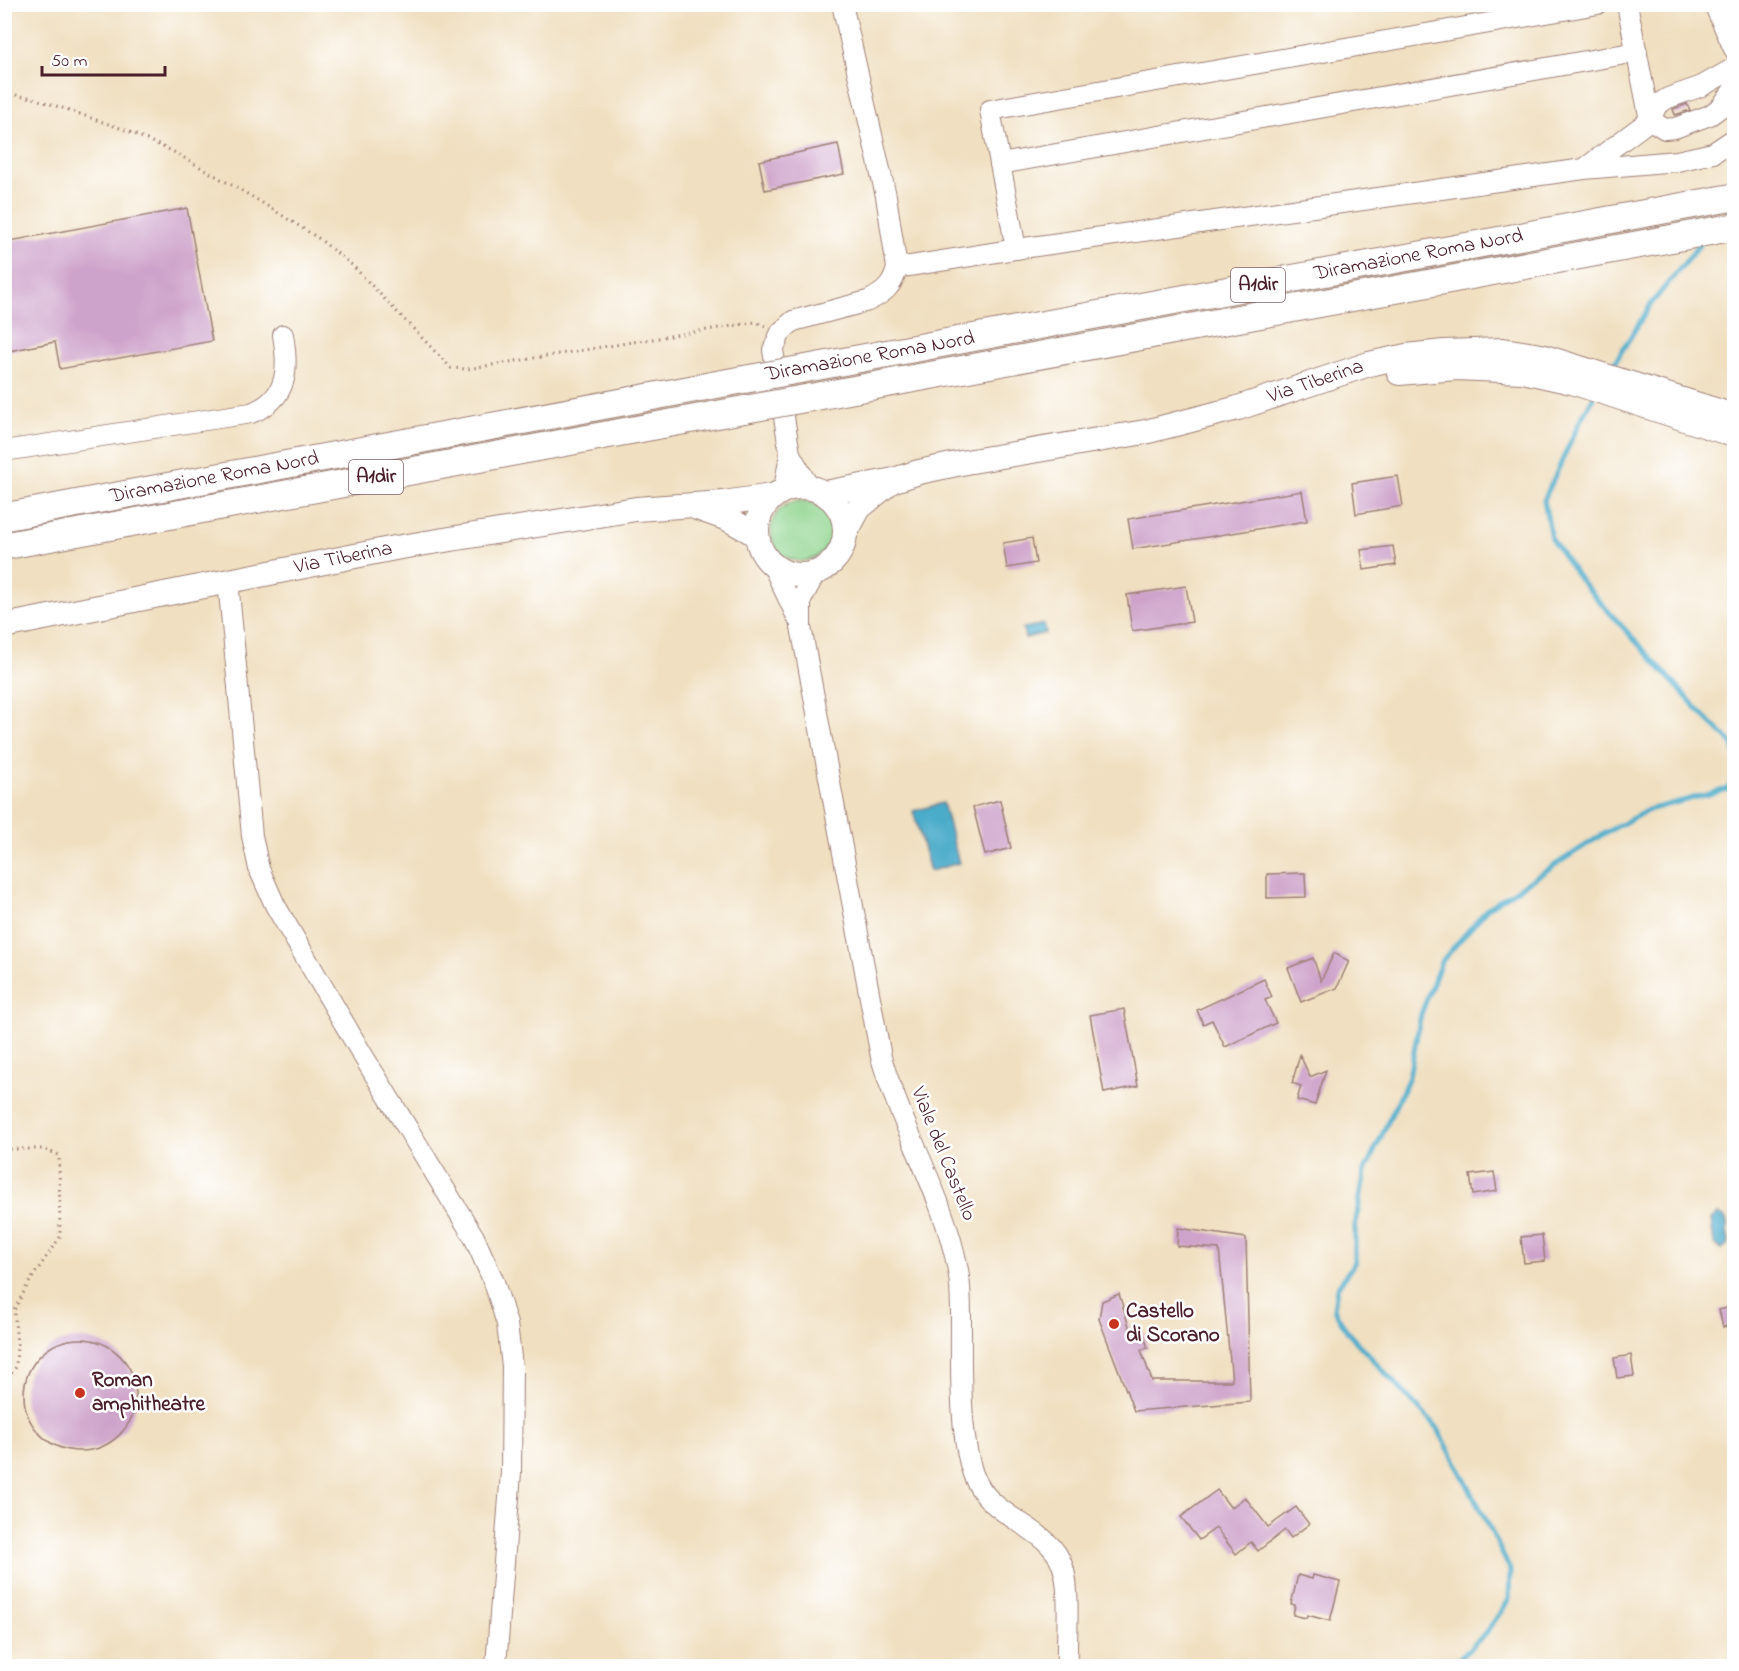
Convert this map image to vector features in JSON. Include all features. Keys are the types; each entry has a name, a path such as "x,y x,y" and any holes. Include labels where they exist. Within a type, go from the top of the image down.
{"highway":[{"name":"Diramazione Roma Nord","path":"4,517 1724,199"},
{"name":"Diramazione Roma Nord","path":"4,546 1734,227"}],"main road":[{"name":"Via Tiberina","path":"894,480 956,464 1145,432 1350,381 1426,370 1456,368 1572,373 1632,393"},
{"path":"1632,393 1734,416"},
{"path":"1632,393 1734,435"},
{"path":"817,490 834,501 840,511 845,534 842,547 827,566 816,572 805,575 782,571 772,564 759,546 757,535 757,520 763,507 778,493 796,486 817,490 894,480"},
{"path":"845,534 864,503 894,480"},
{"name":"Via Tiberina","path":"4,626 406,546 636,509 723,503 778,493"},
{"path":"686,505 728,519 757,535"}],"street":[{"path":"778,493 790,454 773,350 781,332 793,321 879,296 889,289 895,279 897,268 886,196 842,4"},
{"path":"1016,249 990,110 1598,4"},
{"path":"1627,4 1650,120 1665,129 1675,128 1710,115 1721,107 1734,89"},
{"path":"1714,4 1734,49"},
{"path":"1000,164 1637,52"},
{"path":"1584,169 1650,120 1657,105 1668,98 1702,86 1734,68"},
{"path":"897,268 1016,249 1584,169 1677,161 1713,153 1734,139"},
{"path":"4,451 250,413 261,409 275,398 284,378 286,354 283,335"},
{"path":"790,454 817,490"},
{"path":"772,564 801,627"},
{"path":"801,627 801,600 816,572"},
{"path":"228,581 252,836 259,869 275,905 474,1237 494,1282 507,1324 512,1366 511,1472 496,1666"},
{"name":"Viale del Castello","path":"801,627 879,1048 902,1119 940,1205 958,1270 964,1413 971,1466 980,1487 991,1502 1044,1540 1062,1565 1066,1588 1067,1666"}],"path":[{"path":"4,93 33,98 123,129 172,151 238,188 318,238 352,266 452,368 467,369 756,322 781,332"},
{"path":"4,1149 43,1149 59,1155 61,1220 60,1237 30,1281 14,1310 17,1344 16,1367 4,1384"}],"green space":[{"path":"795,501 807,501 823,509 829,519 831,531 829,543 823,553 807,561 795,561 779,553 771,537 771,525 779,509"}],"water":[{"path":"1044,624 1046,633 1025,638 1023,628"},
{"path":"943,803 959,863 930,871 913,811"},
{"path":"1718,1214 1726,1219 1727,1223 1729,1243 1722,1249 1714,1244 1711,1219"}],"building":[{"path":"1687,104 1690,110 1675,115 1673,109"},
{"path":"838,144 844,174 765,190 759,161"},
{"path":"187,208 212,341 60,369 55,342 4,352 4,242"},
{"path":"1398,476 1403,506 1356,514 1352,483"},
{"path":"1302,491 1307,521 1133,549 1128,519"},
{"path":"1032,538 1036,563 1007,568 1003,543"},
{"path":"1393,546 1396,565 1364,570 1361,550"},
{"path":"1186,586 1192,622 1132,631 1127,595"},
{"path":"1000,800 1011,848 985,855 973,807"},
{"path":"1305,873 1306,897 1267,898 1267,874"},
{"path":"1334,953 1349,961 1337,988 1301,1002 1288,968 1313,958 1321,981"},
{"path":"1264,979 1272,997 1265,1000 1276,1023 1225,1047 1212,1020 1203,1024 1197,1010"},
{"path":"1124,1009 1138,1086 1104,1093 1090,1015"},
{"path":"1300,1055 1310,1077 1326,1070 1315,1105 1297,1100 1301,1086 1292,1083"},
{"path":"1494,1172 1497,1191 1473,1195 1470,1175"},
{"name":"Castello di Scorano","path":"1178,1228 1246,1238 1250,1402 1134,1411 1099,1319 1102,1301 1119,1294 1131,1333 1142,1329 1148,1348 1141,1350 1152,1381 1232,1381 1219,1249 1177,1246"},
{"path":"1542,1235 1545,1261 1524,1263 1521,1237"},
{"path":"1734,1306 1734,1324 1723,1327 1719,1310"},
{"name":"Roman amphitheatre","path":"80,1339 101,1343 120,1355 132,1374 136,1395 132,1416 120,1435 101,1447 80,1451 59,1447 40,1435 28,1416 24,1395 28,1374 40,1355 59,1343"},
{"path":"1631,1355 1634,1376 1617,1378 1614,1358"},
{"path":"1217,1490 1231,1508 1245,1497 1268,1527 1296,1507 1309,1524 1291,1538 1285,1530 1258,1551 1251,1542 1236,1554 1216,1528 1199,1540 1181,1517"},
{"path":"1298,1575 1312,1579 1313,1575 1340,1582 1330,1621 1307,1615 1306,1618 1293,1615 1295,1605 1291,1604"}],"waterway":[{"path":"1610,370 1651,304 1700,244"},
{"path":"1594,396 1544,500 1551,538 1580,580 1701,713 1733,744 1734,751"},
{"path":"1451,1666 1486,1633 1509,1600 1510,1570 1438,1429 1348,1333 1334,1309 1337,1288 1355,1262 1355,1226 1365,1171 1409,1077 1421,1014 1441,962 1488,908 1605,833 1648,810 1728,789 1734,776"}],"place":[{"name":"Castello di Scorano","path":"1114,1324"},
{"name":"Roman amphitheatre","path":"80,1393"}]}
